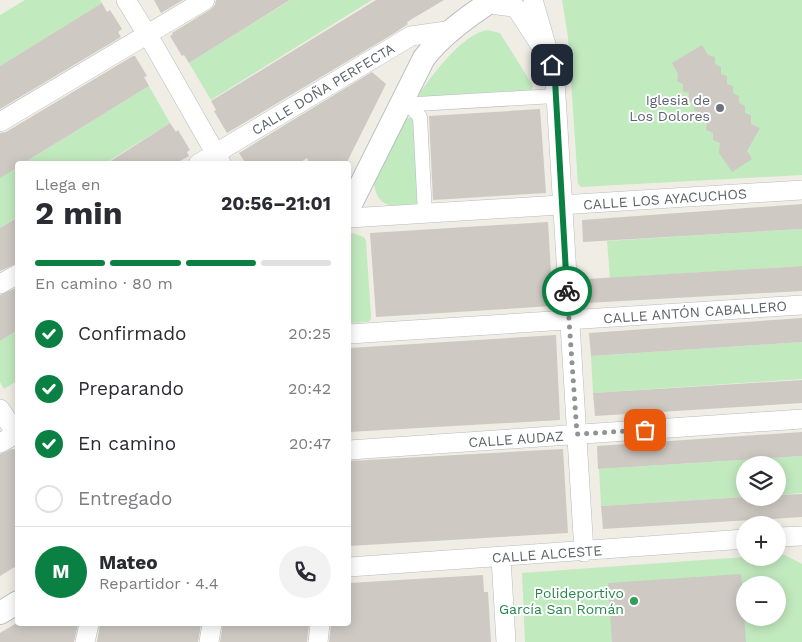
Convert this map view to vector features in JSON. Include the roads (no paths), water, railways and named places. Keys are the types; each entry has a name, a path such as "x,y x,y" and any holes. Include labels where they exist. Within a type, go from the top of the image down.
{"street":[{"path":"126,0 219,158"},
{"path":"0,122 204,0"},
{"path":"533,0 552,65 555,96 584,552"},
{"path":"351,204 404,105 424,58 432,48 488,1 516,8 552,65"},
{"name":"CALLE DOÑA PERFECTA","path":"219,158 411,36 453,30"},
{"path":"404,105 555,96"},
{"path":"404,105 420,117 425,214"},
{"name":"CALLE LOS AYACUCHOS","path":"351,218 802,190"},
{"path":"0,284 15,276"},
{"name":"CALLE ANTÓN CABALLERO","path":"351,334 802,305"},
{"path":"0,409 13,437"},
{"name":"CALLE AUDAZ","path":"351,450 802,419"},
{"name":"CALLE ALCESTE","path":"351,567 736,541"},
{"path":"501,558 506,642"},
{"path":"0,613 15,604"},
{"path":"85,642 89,626"},
{"path":"209,642 212,626"},
{"path":"318,642 320,626"}],"place":[{"name":"Iglesia de Los Dolores","path":"720,108"},
{"name":"Polideportivo García San Román","path":"634,601"}]}
